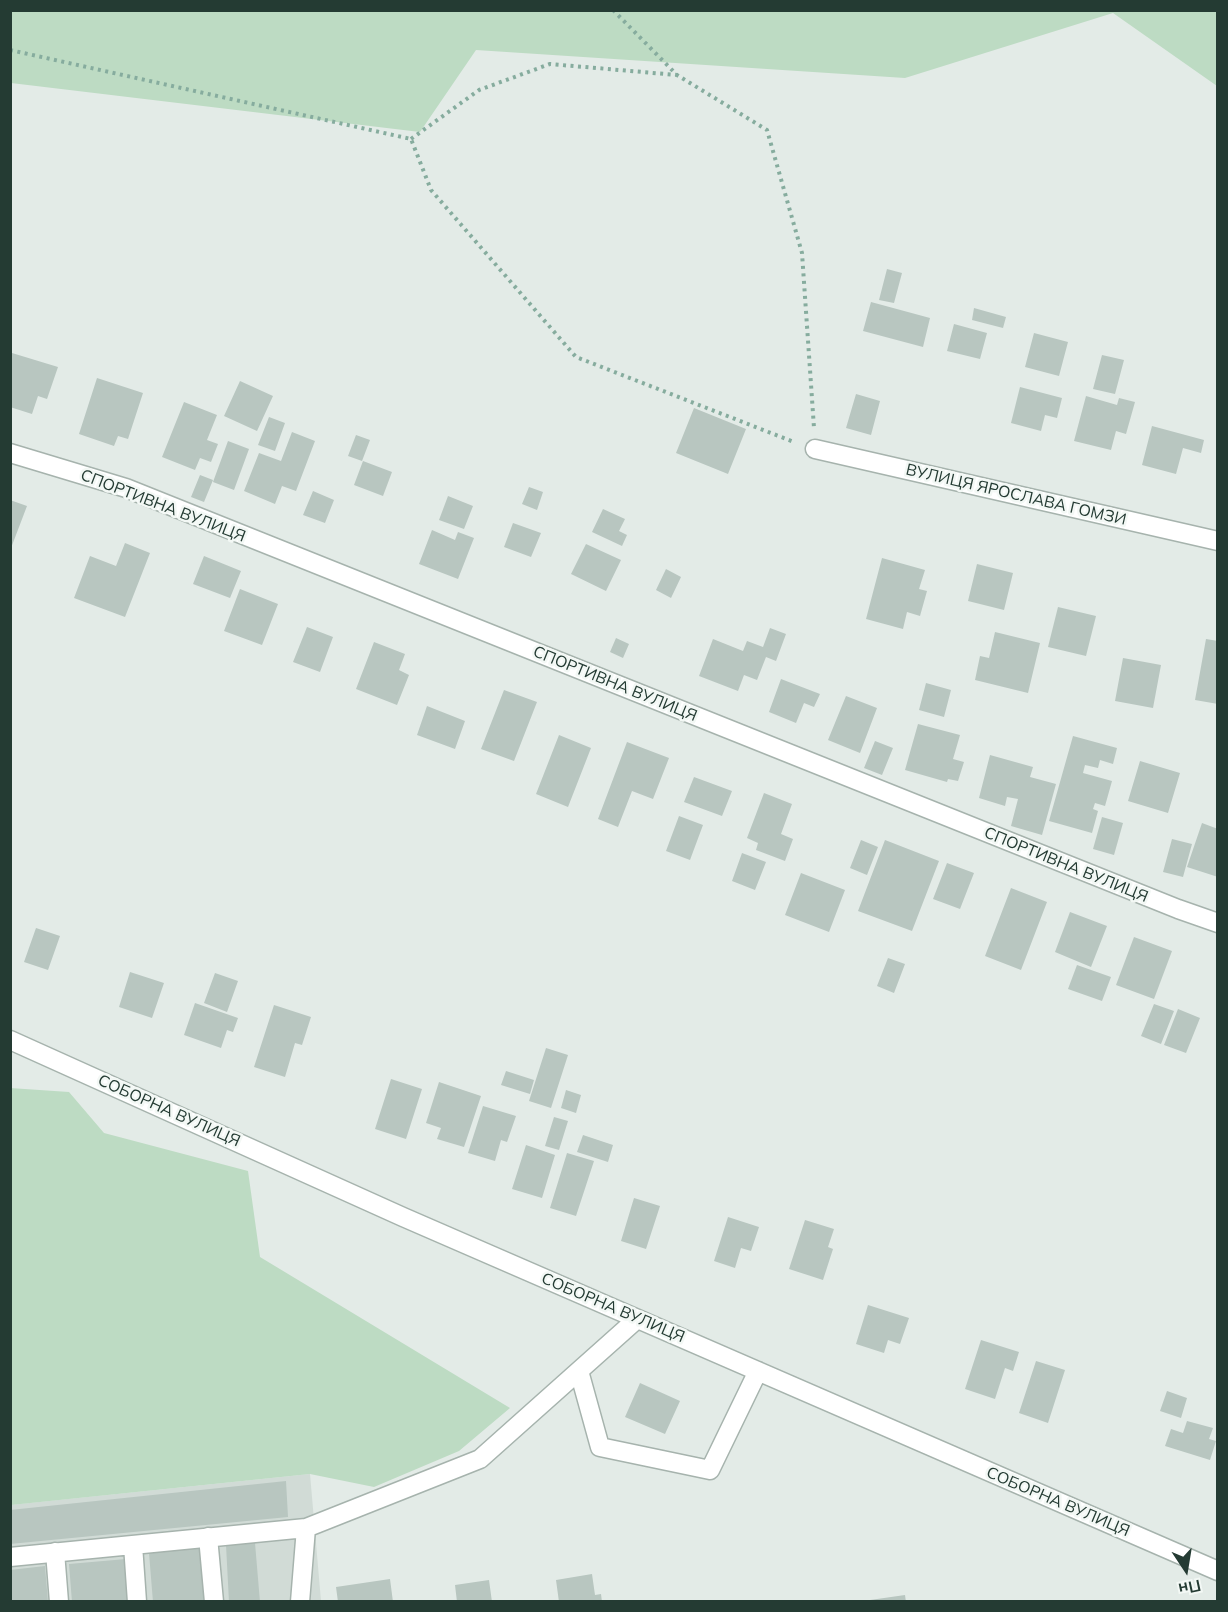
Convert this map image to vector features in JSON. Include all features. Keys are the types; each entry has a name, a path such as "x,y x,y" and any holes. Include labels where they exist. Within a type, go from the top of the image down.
{"street":[{"name":"ВУЛИЦЯ ЯРОСЛАВА ГОМЗИ","path":"815,449 1218,541"},
{"name":"СПОРТИВНА ВУЛИЦЯ","path":"10,453 126,488 1167,905 1218,923"},
{"name":"СОБОРНА ВУЛИЦЯ","path":"10,1040 403,1217 1218,1571"},
{"path":"10,1557 306,1528 480,1459 637,1319"},
{"path":"579,1371 600,1447 710,1470 758,1371"},
{"path":"300,1602 306,1528"},
{"path":"208,1537 214,1602"},
{"path":"133,1545 137,1602"},
{"path":"56,1552 59,1602"}],"path":[{"path":"411,139 431,190 576,357 815,449 802,254 767,130 677,75 613,10"},
{"path":"10,51 411,139 479,90 550,64 677,75"}],"shaded area":[{"path":"310,1474 321,1601 11,1601 10,1505"}],"green space":[{"path":"11,10 1217,11 1217,86 1113,13 905,78 476,50 420,132 11,83"},
{"path":"10,1088 69,1092 104,1133 248,1171 260,1257 510,1408 459,1451 374,1487 310,1474 11,1505"}],"building":[{"path":"887,269 902,273 894,303 879,300"},
{"path":"871,302 930,318 923,347 863,331"},
{"path":"974,308 1006,317 1003,328 972,320"},
{"path":"954,324 987,333 980,359 947,351"},
{"path":"1034,333 1068,342 1059,376 1025,367"},
{"path":"12,353 58,367 47,399 38,396 32,414 10,407"},
{"path":"1102,355 1124,360 1115,394 1093,389"},
{"path":"97,378 143,393 128,439 118,436 114,446 79,434"},
{"path":"240,381 273,396 257,431 224,416"},
{"path":"1020,387 1062,398 1057,418 1045,415 1041,431 1011,423"},
{"path":"856,394 880,401 871,435 846,428"},
{"path":"1086,396 1117,405 1119,398 1135,402 1126,434 1116,431 1111,450 1074,441"},
{"path":"184,402 217,415 207,440 218,444 211,462 200,458 195,470 162,457"},
{"path":"694,408 746,429 728,474 676,453"},
{"path":"269,417 285,423 275,451 258,445"},
{"path":"1152,426 1204,440 1201,453 1183,448 1176,474 1142,465"},
{"path":"292,432 315,441 296,491 282,486 275,504 244,491 259,453 281,461"},
{"path":"356,435 370,440 362,461 348,456"},
{"path":"228,441 249,449 234,490 213,482"},
{"path":"363,461 392,472 383,496 354,485"},
{"path":"200,475 213,480 204,502 191,497"},
{"path":"529,487 543,492 537,510 522,504"},
{"path":"313,491 334,500 325,523 303,515"},
{"path":"448,496 473,506 464,529 439,520"},
{"path":"10,500 27,506 11,548 10,548"},
{"path":"603,509 625,519 619,531 627,535 622,546 592,532"},
{"path":"513,523 541,533 531,557 504,547"},
{"path":"432,530 455,540 458,532 474,538 458,579 419,564"},
{"path":"125,543 150,553 125,617 74,598 90,556 116,566"},
{"path":"586,544 621,560 606,591 571,574"},
{"path":"204,556 241,571 230,598 193,584"},
{"path":"882,558 925,570 919,589 927,591 920,616 907,612 903,629 866,619"},
{"path":"977,564 1013,573 1004,610 968,601"},
{"path":"666,569 681,577 671,598 656,590"},
{"path":"240,589 278,604 262,645 224,631"},
{"path":"1058,607 1096,616 1086,656 1048,647"},
{"path":"307,627 333,637 320,672 293,662"},
{"path":"770,628 786,634 776,661 766,657 757,680 744,675 738,691 699,676 713,639 743,651 747,641 763,647"},
{"path":"995,632 1040,643 1028,693 975,680 980,656 989,658"},
{"path":"616,638 629,644 623,658 610,652"},
{"path":"1206,639 1218,641 1218,704 1195,700"},
{"path":"374,642 405,654 399,670 409,675 397,705 356,689"},
{"path":"1123,658 1161,665 1153,708 1115,701"},
{"path":"781,679 820,694 814,707 804,703 796,723 769,712"},
{"path":"926,683 951,690 944,717 919,710"},
{"path":"504,690 537,702 514,761 481,749"},
{"path":"846,696 877,708 860,753 828,740"},
{"path":"427,706 465,721 455,749 417,735"},
{"path":"918,724 960,735 953,759 964,762 958,781 948,779 947,782 905,770"},
{"path":"559,735 591,748 568,807 536,794"},
{"path":"1073,736 1117,748 1113,764 1100,760 1098,768 1085,765 1083,773 1112,781 1105,806 1095,803 1093,809 1098,811 1092,833 1049,821"},
{"path":"875,741 893,748 882,775 864,768"},
{"path":"627,742 669,758 653,799 632,791 618,827 598,819"},
{"path":"990,755 1033,767 1030,777 1056,784 1042,835 1011,826 1018,799 1007,797 1005,806 979,798"},
{"path":"1140,761 1180,773 1168,813 1128,801"},
{"path":"694,777 732,791 722,816 684,802"},
{"path":"764,793 792,804 781,834 793,839 785,861 756,850 758,843 747,838"},
{"path":"679,816 703,825 690,860 666,851"},
{"path":"1102,817 1123,823 1114,855 1093,849"},
{"path":"1202,823 1218,829 1218,877 1187,867"},
{"path":"1172,839 1192,844 1183,877 1163,872"},
{"path":"861,840 878,847 867,875 850,868"},
{"path":"885,840 939,861 912,931 858,911"},
{"path":"742,853 766,862 755,890 732,881"},
{"path":"947,863 974,873 960,909 933,899"},
{"path":"801,873 845,890 829,932 785,915"},
{"path":"1011,888 1047,902 1021,970 985,956"},
{"path":"1070,912 1107,926 1091,967 1055,952"},
{"path":"36,928 60,936 48,970 24,962"},
{"path":"1134,937 1172,951 1154,999 1116,985"},
{"path":"888,958 905,964 894,993 877,986"},
{"path":"1077,965 1111,977 1102,1001 1068,989"},
{"path":"130,972 164,983 152,1018 119,1007"},
{"path":"215,973 238,981 227,1012 204,1003"},
{"path":"195,1003 238,1018 233,1032 227,1030 221,1048 184,1035"},
{"path":"1154,1004 1174,1011 1161,1044 1141,1036"},
{"path":"274,1005 311,1017 302,1045 295,1043 285,1077 254,1067"},
{"path":"1178,1009 1200,1018 1186,1053 1164,1045"},
{"path":"546,1048 568,1055 551,1108 529,1101"},
{"path":"506,1071 534,1080 530,1094 501,1085"},
{"path":"391,1079 422,1089 406,1139 375,1129"},
{"path":"439,1082 481,1096 464,1147 437,1139 441,1128 426,1123"},
{"path":"566,1090 581,1095 576,1113 561,1108"},
{"path":"483,1106 516,1116 507,1142 501,1140 495,1161 468,1153"},
{"path":"554,1117 568,1121 559,1150 545,1146"},
{"path":"583,1135 613,1145 608,1162 577,1152"},
{"path":"526,1145 555,1155 542,1198 512,1189"},
{"path":"567,1153 594,1161 576,1216 550,1208"},
{"path":"634,1198 660,1206 646,1249 621,1241"},
{"path":"728,1217 759,1227 751,1251 741,1248 735,1268 714,1261"},
{"path":"805,1220 834,1229 828,1247 833,1249 823,1280 789,1269"},
{"path":"868,1305 909,1318 900,1344 888,1340 884,1353 856,1344"},
{"path":"981,1340 1019,1352 1013,1371 1005,1368 995,1399 965,1389"},
{"path":"1036,1361 1065,1370 1048,1423 1019,1413"},
{"path":"640,1383 680,1401 665,1434 625,1417"},
{"path":"1167,1391 1187,1398 1181,1418 1160,1411"},
{"path":"1187,1421 1213,1428 1209,1439 1216,1441 1210,1460 1165,1446 1171,1429 1183,1433"},
{"path":"286,1481 288,1517 10,1544 10,1510"},
{"path":"255,1543 260,1602 229,1602 226,1545"},
{"path":"200,1548 204,1602 153,1602 149,1553"},
{"path":"126,1559 129,1602 72,1602 69,1564"},
{"path":"45,1566 48,1602 10,1602 10,1570"},
{"path":"592,1574 595,1595 601,1594 602,1602 559,1602 556,1580"},
{"path":"390,1579 393,1602 338,1602 336,1587"},
{"path":"489,1580 492,1602 457,1602 455,1585"},
{"path":"905,1595 906,1602 871,1602 870,1600"}]}
